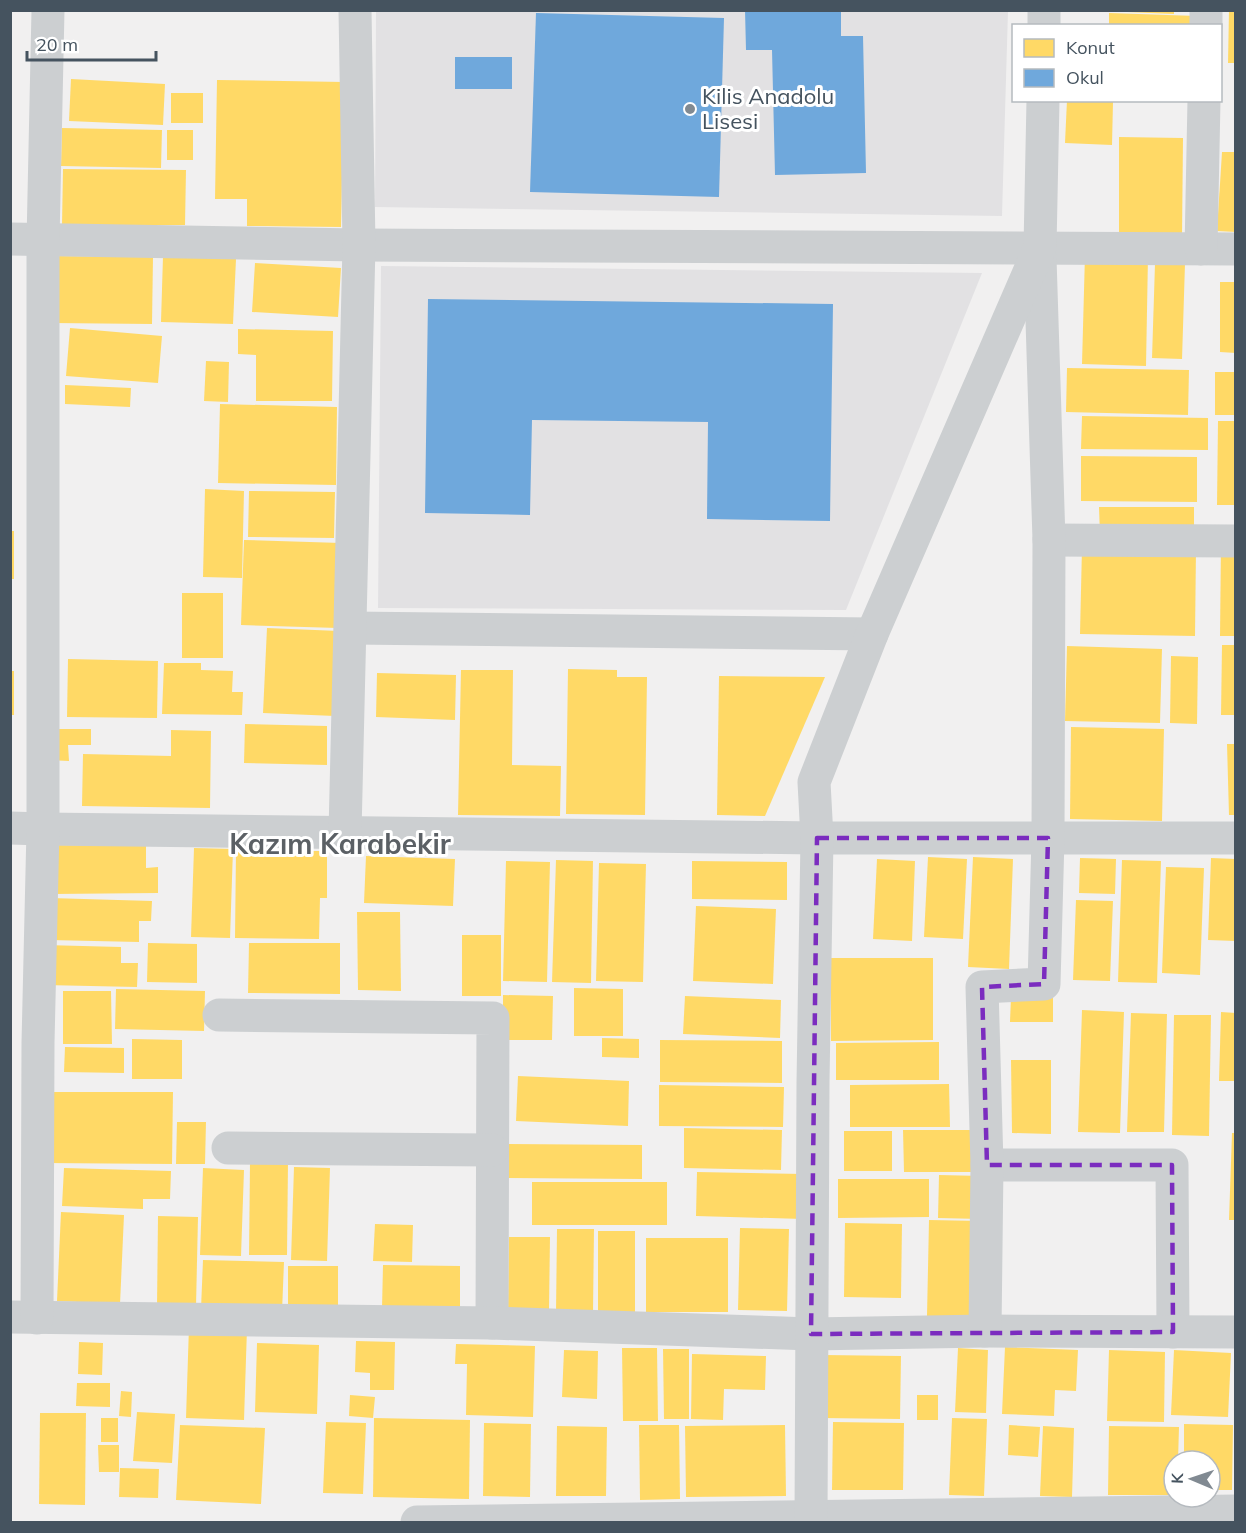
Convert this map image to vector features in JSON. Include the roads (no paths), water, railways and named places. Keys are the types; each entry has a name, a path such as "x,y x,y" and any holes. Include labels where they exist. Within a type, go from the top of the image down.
{"street":[{"path":"48,10 43,241 43,830 38,1043 24,1318 492,1323 812,1334 985,1331 1236,1332"},
{"path":"345,833 359,245 355,10"},
{"path":"985,1331 987,1165 982,987 1044,984 1048,838 1049,540 1040,247 1043,102"},
{"path":"1201,249 1204,102"},
{"path":"10,239 359,245 1236,249"},
{"path":"811,1520 813,1083 817,838 814,782 872,634 1040,247"},
{"path":"1049,540 1236,541"},
{"path":"351,628 872,634"},
{"path":"10,828 817,838 1236,838"},
{"path":"219,1015 493,1018 492,1323"},
{"path":"228,1148 492,1150"},
{"path":"987,1165 1172,1165 1173,1332"},
{"path":"417,1522 811,1520 1236,1511"}],"place":[{"name":"Kilis Anadolu Lisesi","path":"690,109"}],"district":[{"name":"Kazım Karabekir","path":"340,843"}]}
